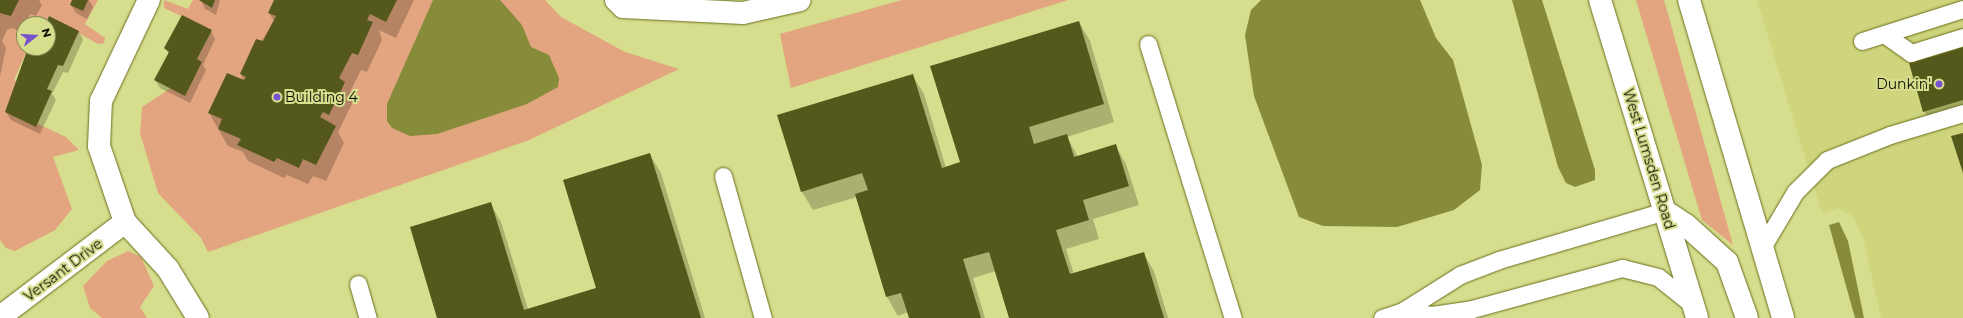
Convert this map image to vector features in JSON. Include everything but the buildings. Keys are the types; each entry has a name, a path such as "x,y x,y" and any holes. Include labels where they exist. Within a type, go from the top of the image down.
{"main road":[{"path":"149,0 101,101 99,146 125,222 168,269 198,318"},
{"path":"616,0 623,7 742,13 800,0"},
{"name":"West Lumsden Road","path":"1600,0 1695,312"},
{"path":"1689,0 1763,246 1783,318"},
{"path":"1665,211 1686,225 1727,262 1747,318"},
{"name":"Versant Drive","path":"1,314 125,222"}],"lane":[{"path":"1862,41 1963,9"},
{"path":"1884,34 1911,53 1963,37"},
{"path":"1148,44 1233,318"},
{"path":"1763,246 1795,192 1827,160 1890,135 1963,113"},
{"path":"724,176 764,318"},
{"path":"1382,318 1403,311 1460,275 1499,260 1665,211"},
{"path":"1403,311 1432,315 1472,309 1622,268 1658,276 1695,312"},
{"path":"358,284 368,318"}],"shaded area":[{"path":"0,0 98,0 85,24 105,38 104,43 98,44 56,20 56,16 16,16 16,56 24,56 14,80 19,83 36,126 38,124 66,137 79,150 53,157 72,209 55,230 15,251 6,248 0,240"},
{"path":"164,0 188,9 193,0 545,0 561,17 625,52 679,69 529,140 208,252 201,238 158,193 140,133 142,107 171,88 185,95 202,62 197,59 212,30 164,8"},
{"path":"433,0 500,0 522,25 531,47 549,55 559,78 558,87 527,104 437,134 410,136 392,128 387,121 387,104"},
{"path":"902,0 1068,0 791,88 780,34"},
{"path":"1261,0 1420,0 1436,38 1453,60 1482,165 1480,190 1454,210 1397,227 1323,226 1299,217 1254,96 1245,35 1251,10"},
{"path":"1512,0 1542,0 1595,170 1595,180 1575,187 1566,183 1558,167"},
{"path":"1636,0 1664,0 1733,245 1702,220"},
{"path":"1757,0 1963,0 1963,318 1881,318 1863,237 1853,216 1839,208 1822,213"},
{"path":"1839,222 1848,241 1864,318 1855,318 1829,225"},
{"path":"128,251 141,257 154,286 140,307 147,318 102,318 90,308 83,286 107,261"}],"place":[{"name":"Dunkin'","path":"1939,84"},
{"name":"Building 4","path":"277,97"}]}
